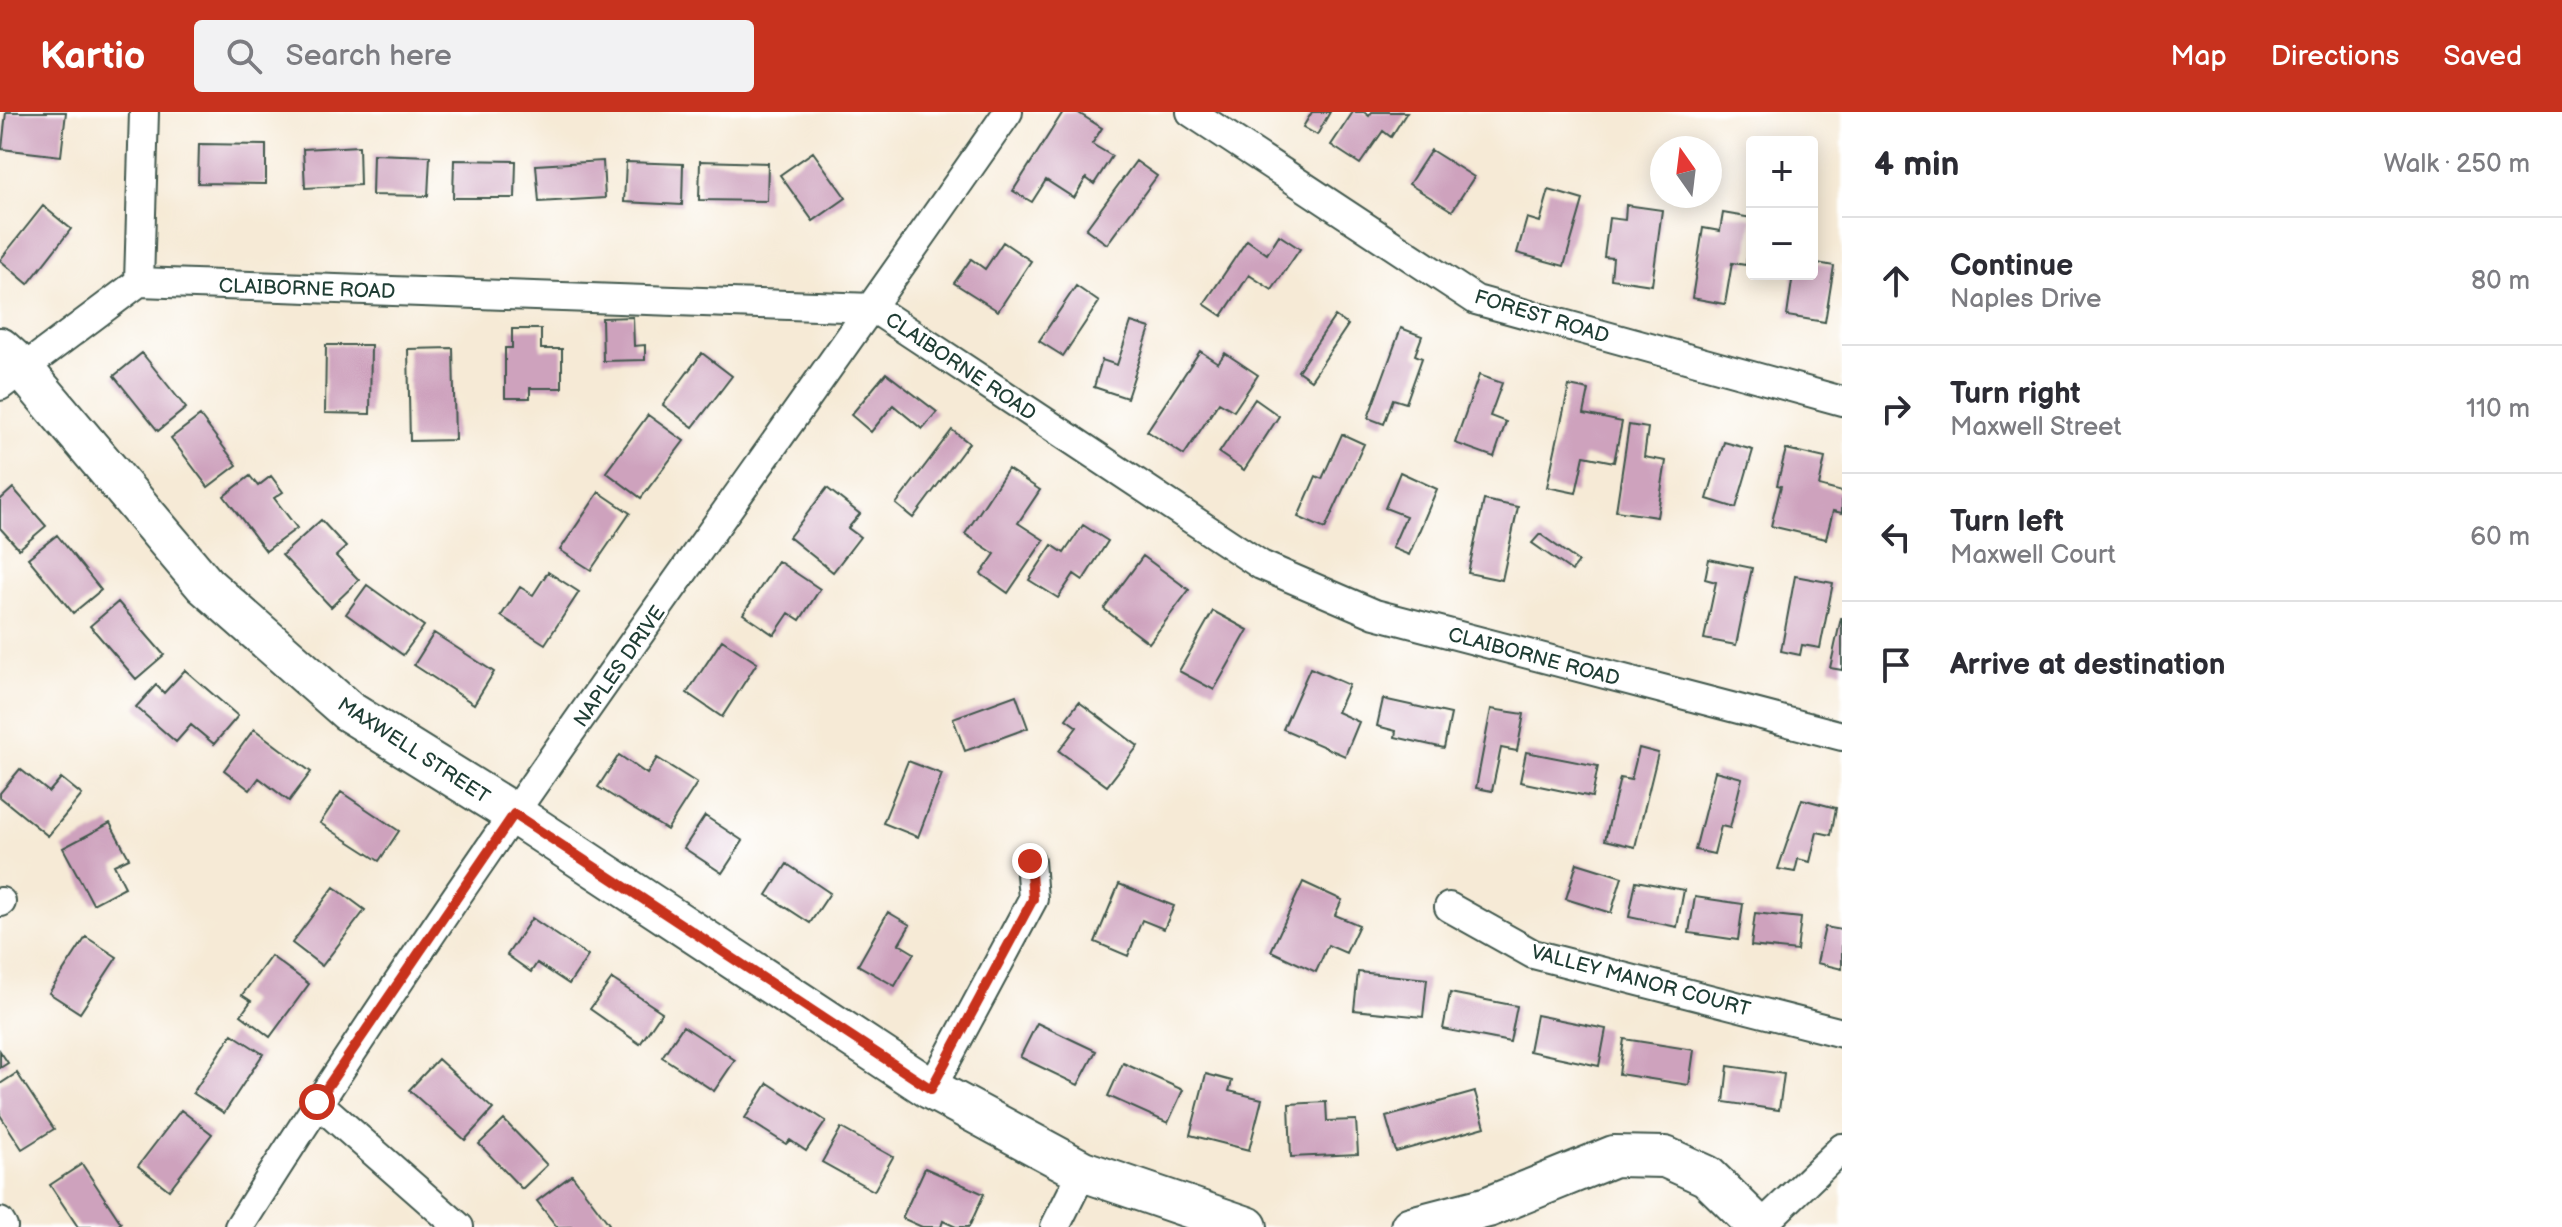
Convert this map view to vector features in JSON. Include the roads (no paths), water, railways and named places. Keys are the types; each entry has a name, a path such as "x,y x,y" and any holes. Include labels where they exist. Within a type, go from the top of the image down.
{"street":[{"path":"7,367 139,282 144,112"},
{"name":"NAPLES DRIVE","path":"239,1227 317,1102 514,814 1008,112"},
{"name":"FOREST ROAD","path":"1191,112 1476,300 1842,401"},
{"name":"CLAIBORNE ROAD","path":"139,282 873,308 1261,565 1375,614 1842,736"},
{"name":"MAXWELL STREET","path":"7,367 205,585 348,711 514,814 931,1089 1083,1171 1247,1227"},
{"path":"931,1089 1033,899 1030,861"},
{"name":"VALLEY MANOR COURT","path":"1449,907 1533,954 1842,1033"},
{"path":"317,1102 459,1227"},
{"path":"1411,1227 1488,1207 1614,1156 1665,1157 1707,1176 1760,1227 1842,1148"},
{"path":"1055,1227 1083,1171"}]}
